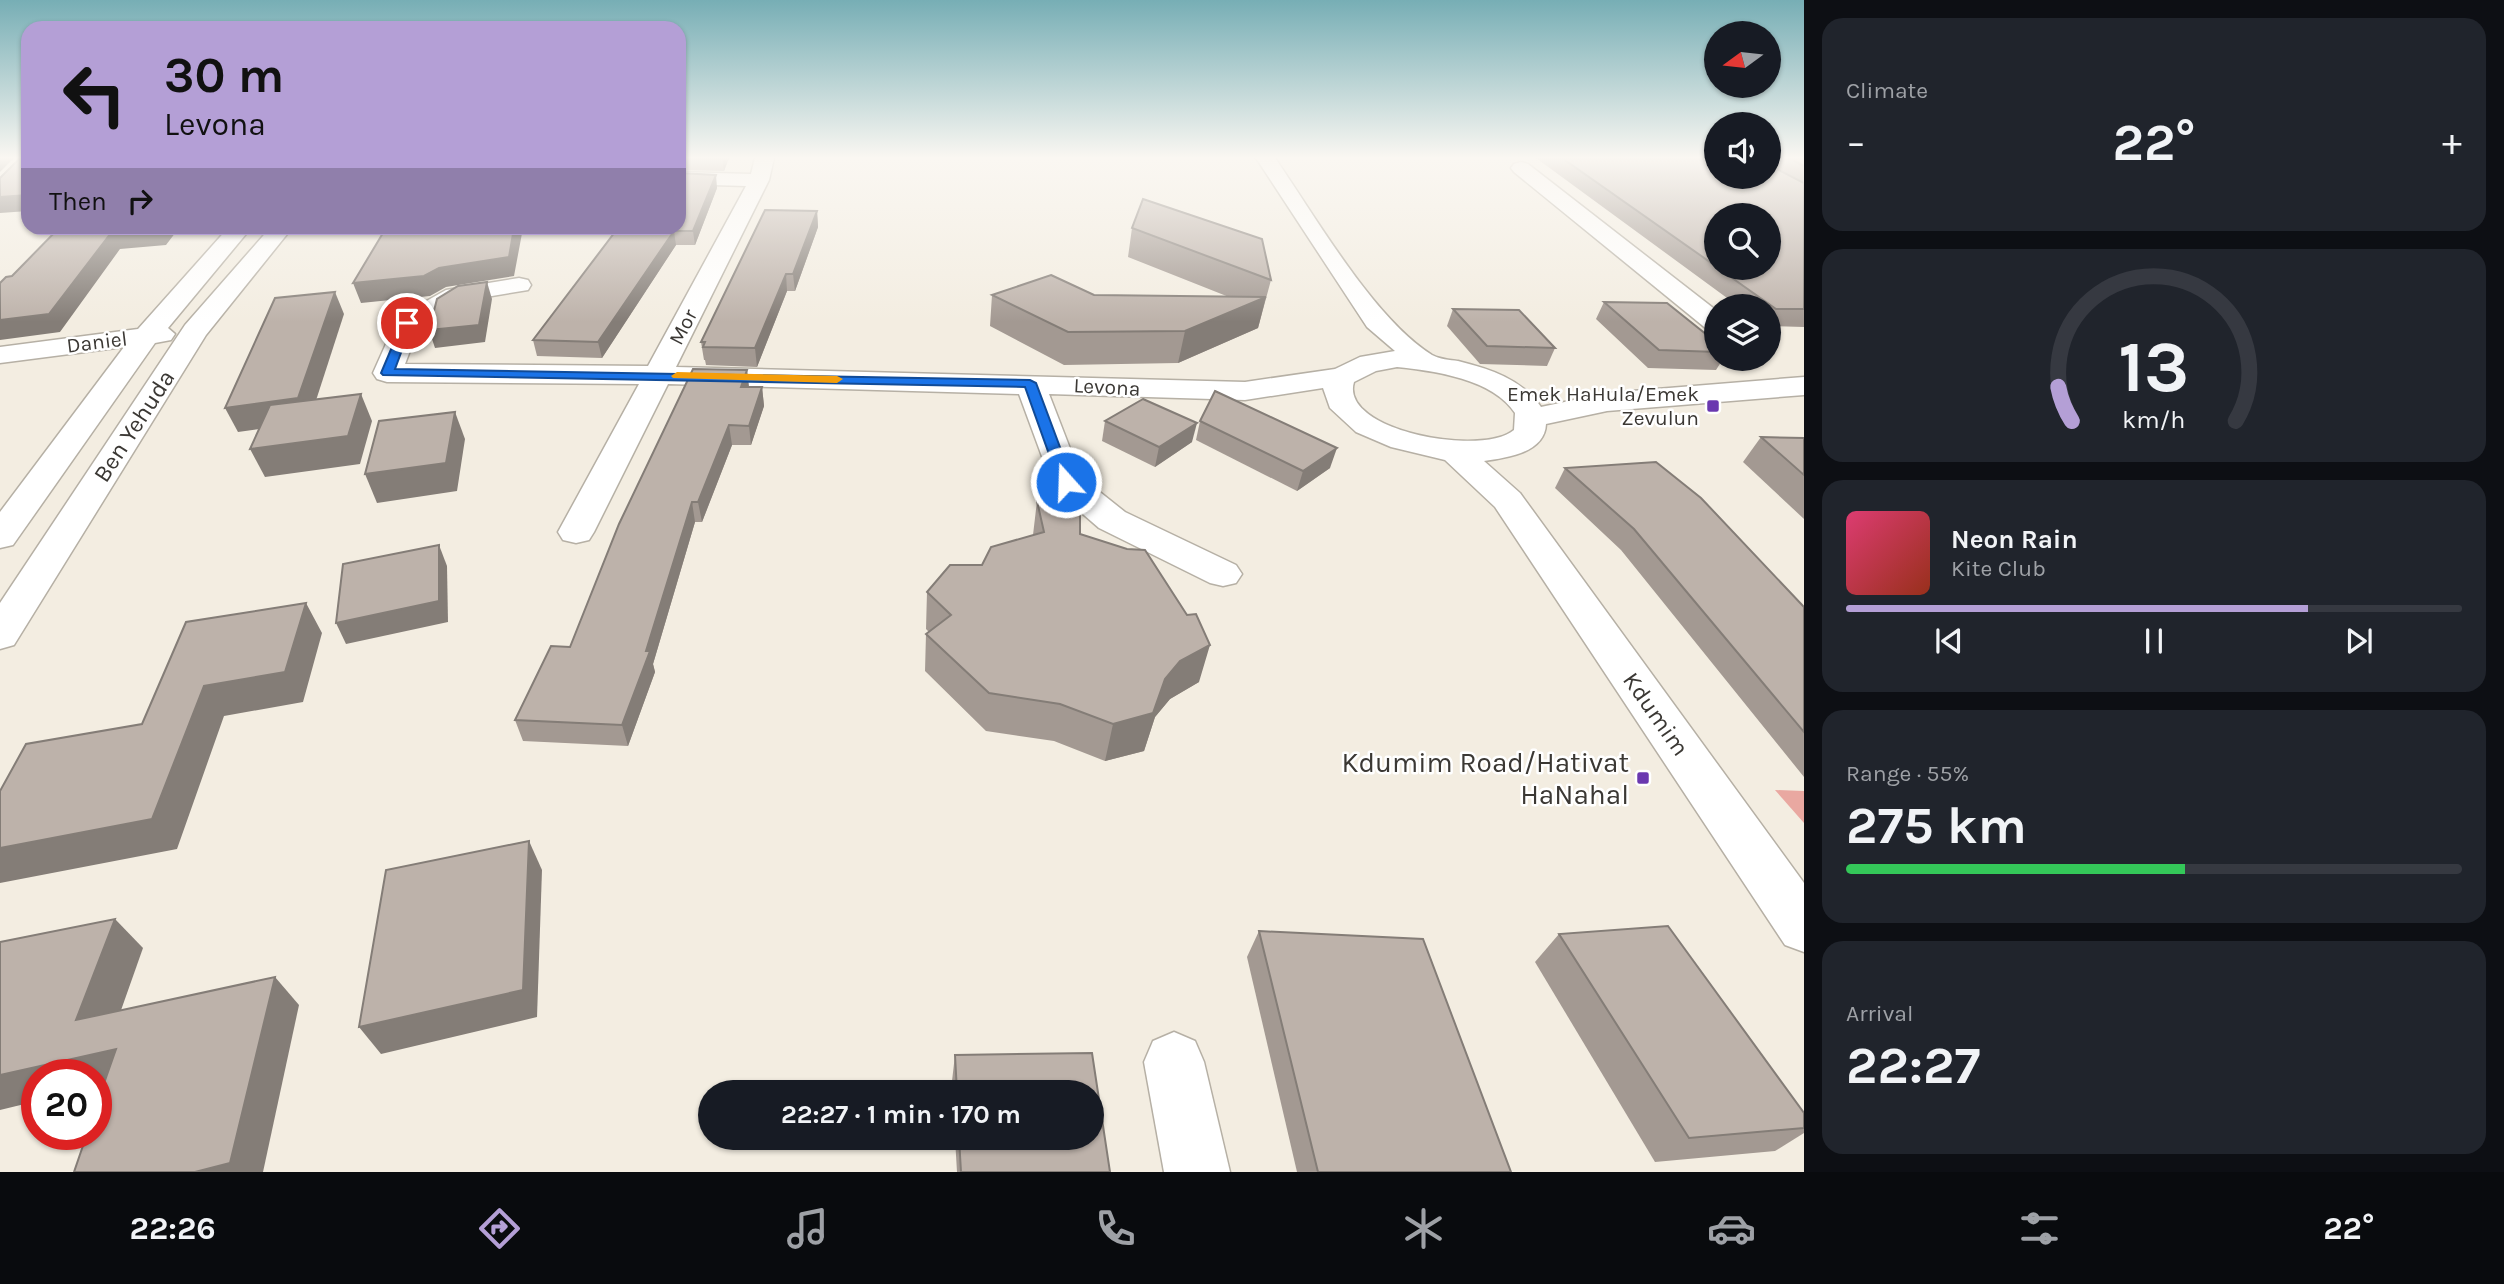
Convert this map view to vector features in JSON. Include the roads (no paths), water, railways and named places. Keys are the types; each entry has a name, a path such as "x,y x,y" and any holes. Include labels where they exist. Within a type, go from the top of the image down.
{"street":[{"name":"Mor","path":"576,532 740,213"},
{"path":"1302,213 1376,321 1422,360"},
{"path":"1577,213 1704,314"},
{"name":"Ben Yehuda","path":"0,537 146,336 234,235"},
{"name":"Ben Yehuda","path":"0,635 195,331 275,235"},
{"name":"Levona","path":"519,285 455,295 407,323 387,373 1030,383 1245,391 1345,407"},
{"path":"1339,377 1336,386 1338,396 1345,407 1363,422 1389,436 1421,446 1454,451 1502,449 1520,441 1530,431 1531,418 1524,405 1509,392 1470,372 1422,360 1375,360 1376,321"},
{"name":"Daniel","path":"0,355 195,331"},
{"name":"Levona","path":"1245,391 1339,377 1352,366 1375,360"},
{"path":"1776,371 1801,389"},
{"path":"1030,383 1066,482 1112,520 1223,574"},
{"path":"1531,418 1607,402 1801,389"},
{"path":"1509,392 1607,402"},
{"name":"Kdumim","path":"1502,449 1508,500"},
{"name":"Kdumim","path":"1454,451 1508,500 1804,927"},
{"path":"1174,1062 1197,1172"}],"place":[{"name":"Emek HaHula/Emek Zevulun","path":"1713,406"},
{"name":"Kdumim Road/Hativat HaNahal","path":"1643,778"}]}
